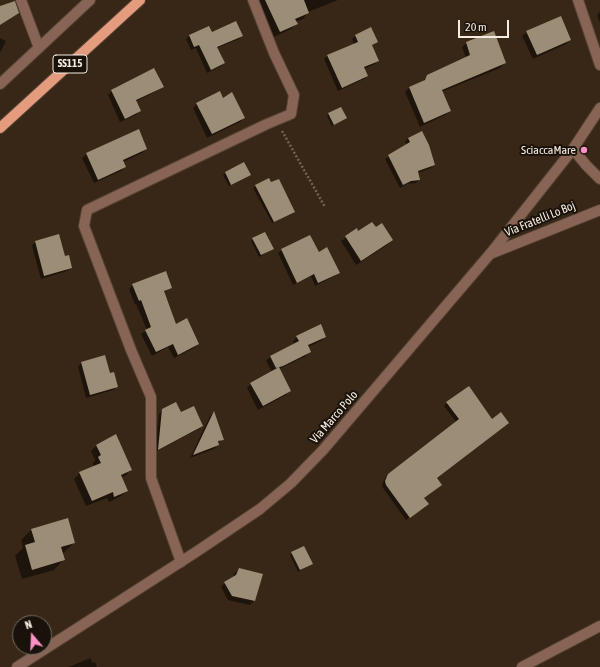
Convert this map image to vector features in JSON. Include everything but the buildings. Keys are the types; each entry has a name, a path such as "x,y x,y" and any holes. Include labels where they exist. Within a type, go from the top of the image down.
{"main road":[{"name":"SS115","path":"0,128 140,0"}],"street":[{"path":"21,0 39,48"},
{"path":"0,84 90,0"},
{"path":"181,562 151,478 152,397 131,350 84,226 87,210 291,114 294,95 274,53 253,0"},
{"path":"578,0 600,65"},
{"name":"Via Marco Polo","path":"17,667 181,562 260,509 291,483 323,450 490,254 573,149 600,108"},
{"path":"573,149 600,179"},
{"name":"Via Fratelli Lo Boj","path":"490,254 600,210"},
{"path":"522,667 600,626"}],"path":[{"path":"276,120 325,207"}],"place":[{"name":"SciaccaMare","path":"584,150"}]}
